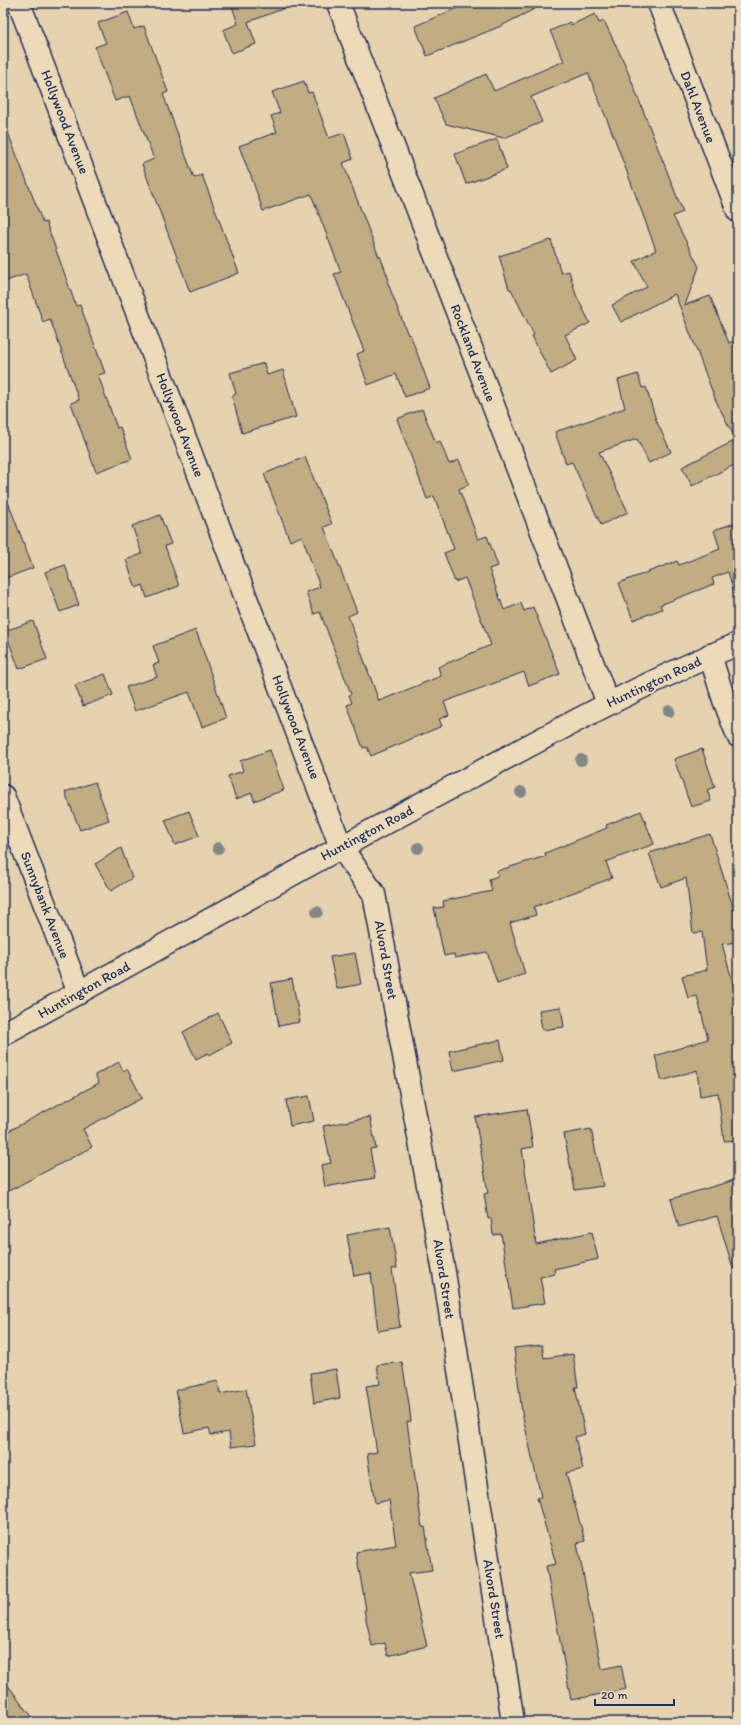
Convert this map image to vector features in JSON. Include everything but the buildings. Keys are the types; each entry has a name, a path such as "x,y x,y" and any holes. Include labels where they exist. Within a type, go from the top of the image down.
{"street":[{"name":"Hollywood Avenue","path":"19,3 341,847"},
{"name":"Rockland Avenue","path":"338,3 608,703"},
{"name":"Dahl Avenue","path":"659,3 738,210"},
{"name":"Huntington Road","path":"3,1034 341,847 608,703 710,655 738,644"},
{"path":"710,655 724,700 738,736"},
{"name":"Sunnybank Avenue","path":"3,796 79,993"},
{"name":"Alvord Street","path":"341,847 374,894 444,1272 513,1722"}]}
